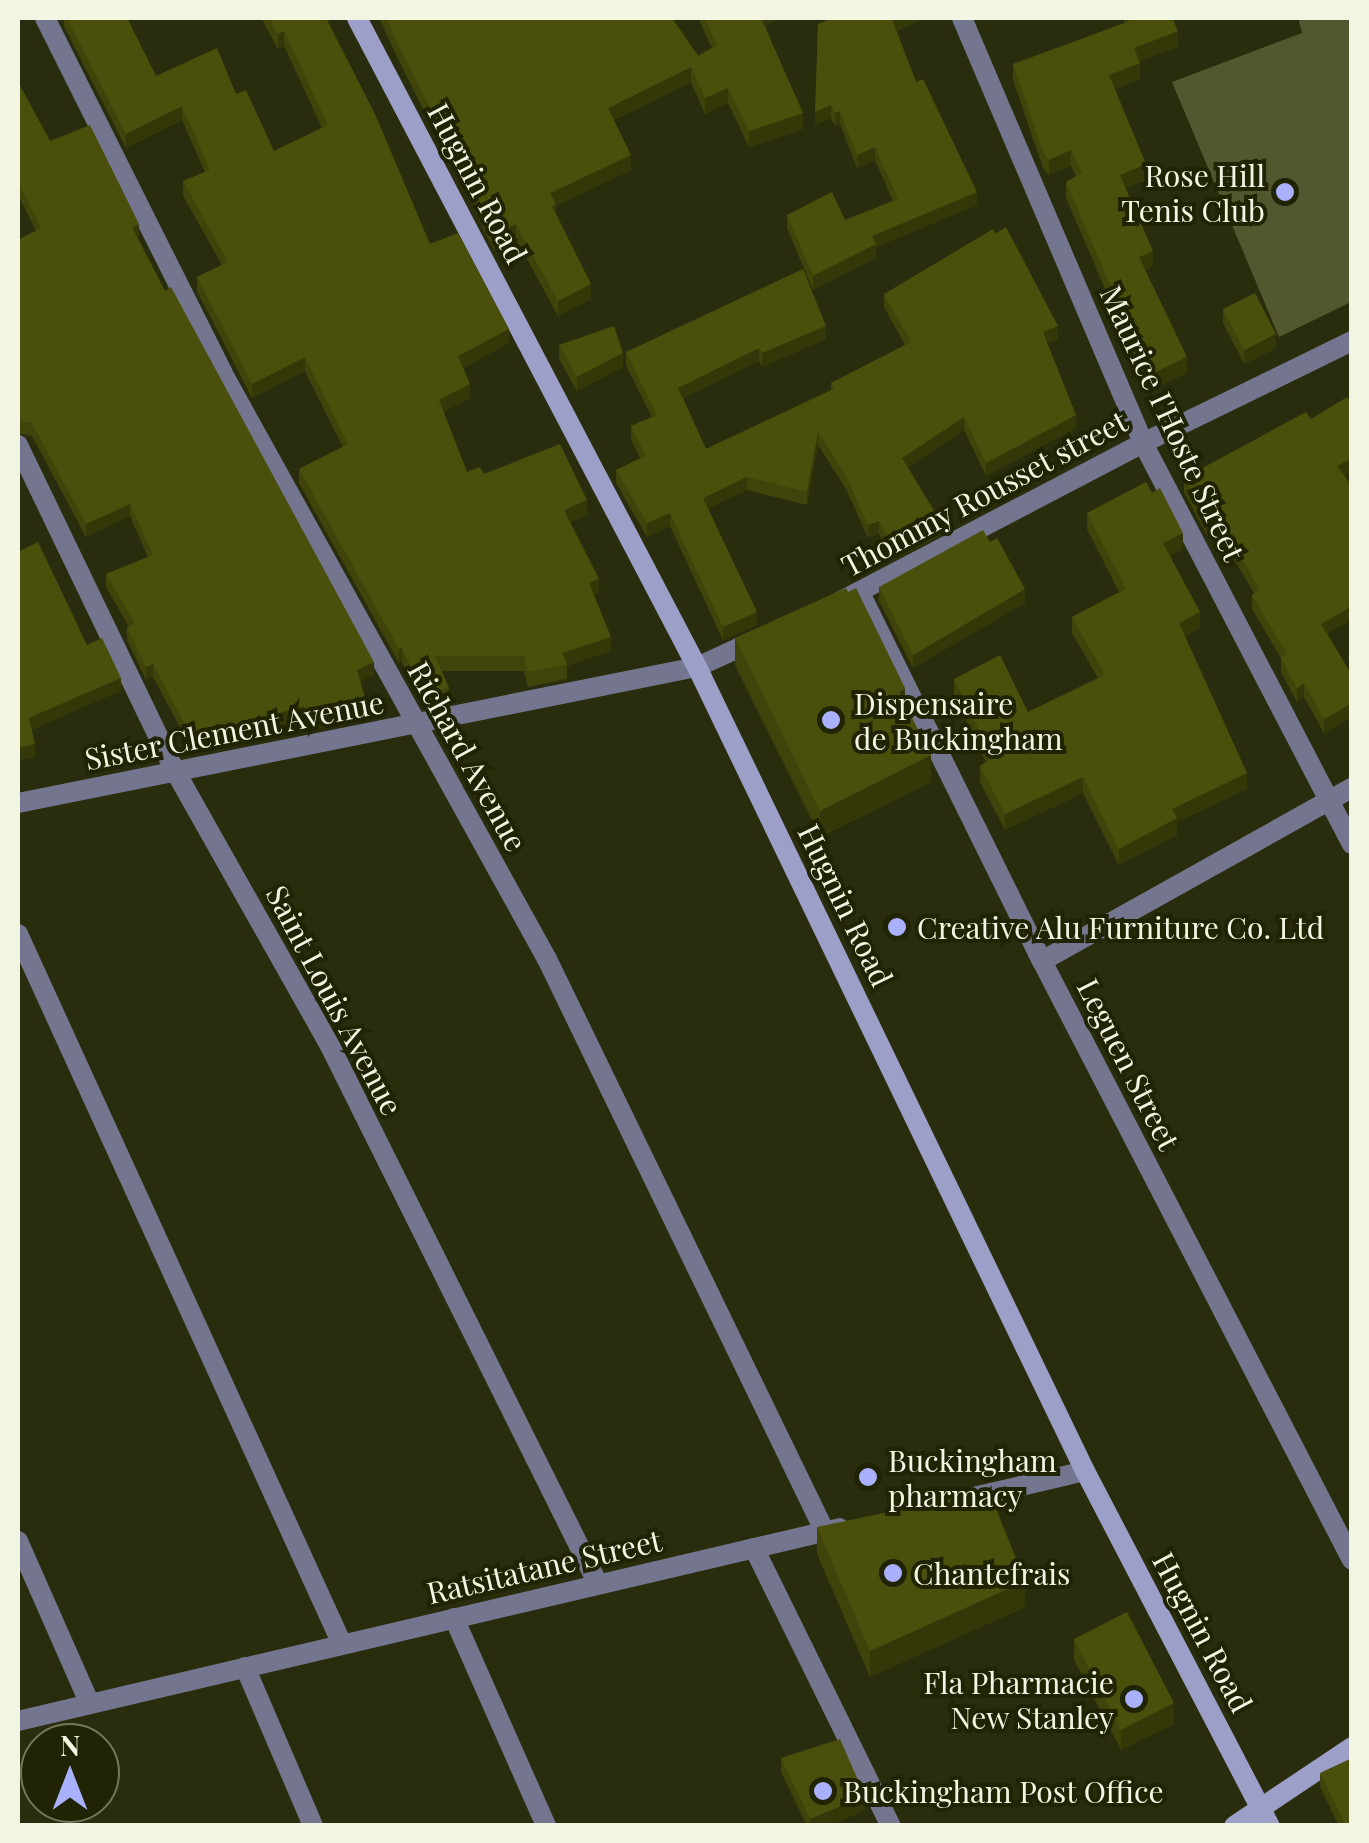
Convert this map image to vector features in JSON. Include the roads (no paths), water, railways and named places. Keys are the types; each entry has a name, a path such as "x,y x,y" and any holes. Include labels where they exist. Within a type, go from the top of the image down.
{"main road":[{"name":"Hugnin Road","path":"357,18 697,667 1085,1470 1266,1817"},
{"path":"1234,1826 1266,1817 1352,1747"}],"street":[{"name":"Richard Avenue","path":"45,18 222,372 547,959 824,1532"},
{"name":"Maurice I'Hoste Street","path":"962,18 1143,443 1352,844"},
{"name":"Thommy Rousset street","path":"824,609 1143,443 1352,341"},
{"name":"Saint Louis Avenue","path":"18,445 174,769 330,1046 598,1584"},
{"name":"Leguen Street","path":"860,593 1042,961 1352,1560"},
{"path":"697,667 770,634"},
{"name":"Sister Clement Avenue","path":"18,803 697,667"},
{"path":"1042,961 1352,788"},
{"path":"18,934 342,1644"},
{"path":"936,1506 1085,1470"},
{"name":"Ratsitatane Street","path":"18,1721 862,1523"},
{"path":"18,1541 90,1704"},
{"path":"754,1548 891,1826"},
{"path":"454,1618 546,1826"},
{"path":"245,1668 313,1826"}],"place":[{"name":"Rose Hill Tenis Club","path":"1285,192"},
{"name":"Dispensaire de Buckingham","path":"831,720"},
{"name":"Creative Alu Furniture Co. Ltd","path":"897,927"},
{"name":"Buckingham pharmacy","path":"868,1477"},
{"name":"Chantefrais","path":"893,1573"},
{"name":"Fla Pharmacie New Stanley","path":"1134,1699"},
{"name":"Buckingham Post Office","path":"823,1791"}]}
